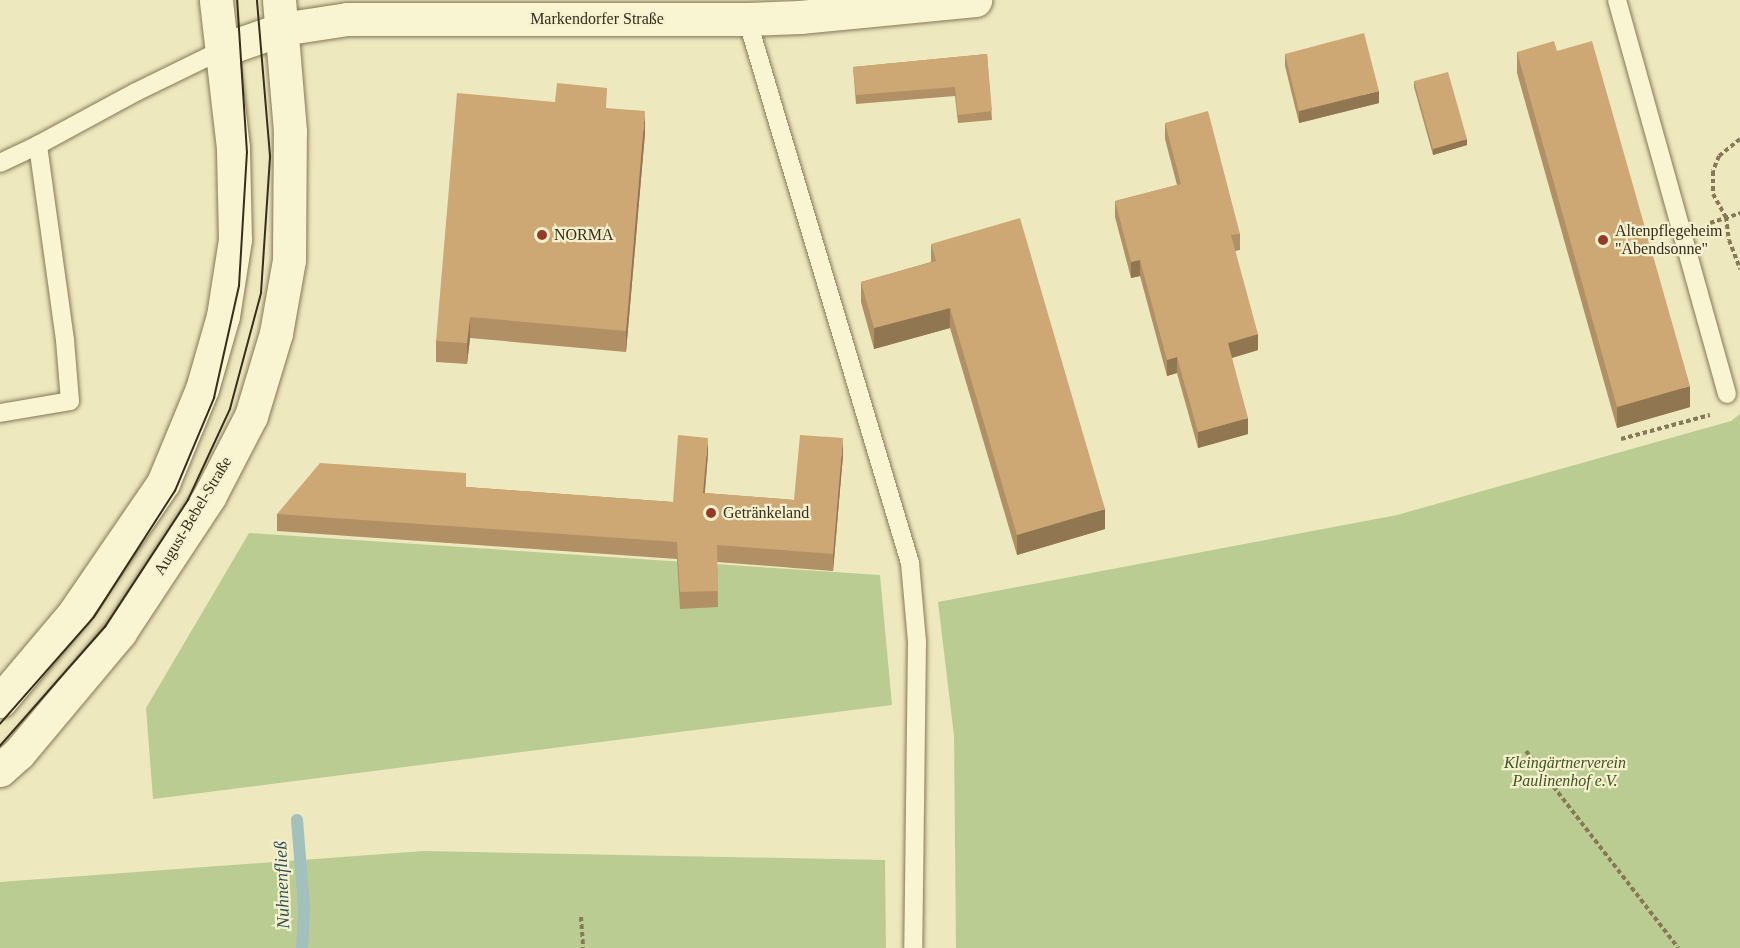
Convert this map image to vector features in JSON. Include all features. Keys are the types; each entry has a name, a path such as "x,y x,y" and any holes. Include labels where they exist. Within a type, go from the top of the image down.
{"street":[{"path":"0,701 74,613 163,483 202,389 223,316 235,239 234,148 216,0"},
{"name":"Markendorfer Straße","path":"222,50 280,15 347,19 747,19 800,17 975,0"},
{"name":"August-Bebel-Straße","path":"0,770 19,753 120,632 209,497 251,416 276,333 289,260 290,131 280,15"}],"lane":[{"path":"1617,0 1727,394"},
{"path":"747,19 910,563 917,642 913,948"},
{"path":"0,164 136,92 222,50"},
{"path":"0,413 70,401 65,340 38,145"}],"path":[{"path":"1740,139 1719,156 1713,171 1713,194 1726,217 1729,240 1740,269"},
{"path":"1621,439 1711,415 1727,394"},
{"path":"1526,751 1678,948"},
{"path":"581,917 583,948"}],"green space":[{"name":"Kleingärtnerverein Paulinenhof e.V.","path":"1740,414 1740,948 956,948 954,736 938,602 1397,515 1731,421"},
{"path":"249,533 880,575 892,705 153,799 146,708"},
{"path":"424,851 885,860 886,948 0,948 0,882"}],"building":[{"path":"1364,33 1379,91 1299,111 1285,54"},
{"name":"Altenpflegeheim \"Abendsonne\"","path":"1554,41 1557,51 1592,41 1690,386 1617,407 1517,52"},
{"path":"987,54 992,111 958,115 955,87 856,95 853,67"},
{"path":"1448,72 1467,139 1433,149 1414,81"},
{"name":"NORMA","path":"557,83 607,88 606,108 645,111 626,331 470,317 467,343 436,341 457,93 555,102"},
{"path":"1208,111 1240,234 1231,235 1258,334 1228,343 1248,418 1198,432 1177,357 1167,360 1140,260 1131,262 1115,201 1181,184 1165,123"},
{"path":"1020,218 1105,509 1017,535 950,308 874,328 861,282 936,261 931,244"},
{"path":"678,435 708,438 703,493 794,500 800,435 843,438 833,554 717,545 718,591 680,592 677,542 277,514 320,463 466,473 466,487 673,502"}],"waterway":[{"name":"Nuhnenfließ","path":"297,820 304,907 302,948"}],"tram line":[{"path":"0,724 94,617 175,491 214,398 239,286 247,153 237,0"},
{"path":"0,746 105,627 188,500 230,409 261,293 270,156 257,0"}],"place":[{"name":"NORMA","path":"542,235"},
{"name":"Altenpflegeheim \"Abendsonne\"","path":"1603,240"},
{"name":"Getränkeland","path":"711,513"}]}
